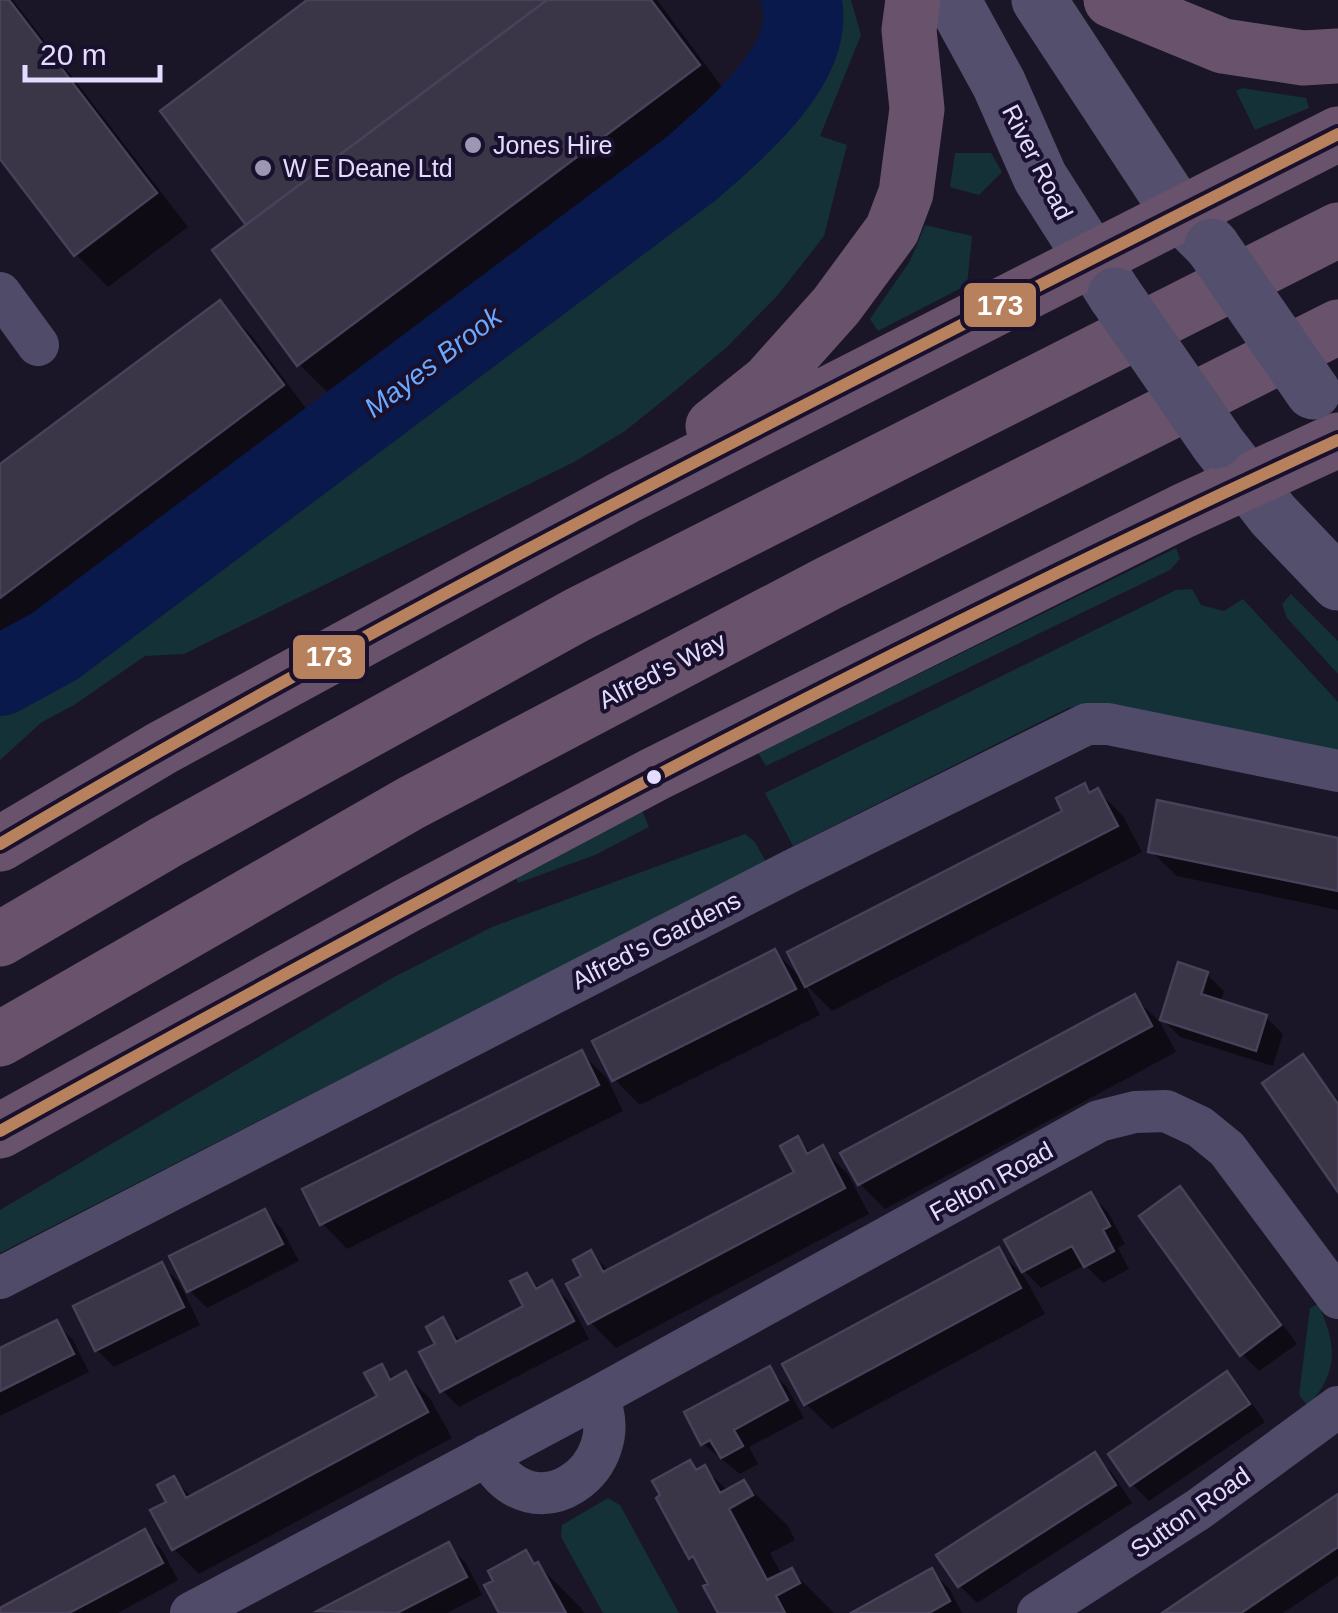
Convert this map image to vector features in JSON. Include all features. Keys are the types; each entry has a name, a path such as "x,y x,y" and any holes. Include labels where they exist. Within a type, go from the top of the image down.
{"highway":[{"path":"625,497 768,382 836,306 892,230 906,194 917,109 910,30 913,0"},
{"path":"1111,0 1223,46 1303,58 1338,56"},
{"path":"0,844 162,748 625,497 1196,230 1338,134"},
{"path":"0,938 577,615 1338,230"},
{"name":"Alfred's Way","path":"0,1039 410,802 827,584 1338,327"},
{"path":"0,1130 408,905 1230,462 1338,440"}],"street":[{"name":"River Road","path":"953,0 999,84 1040,177 1103,276 1230,462 1338,584"},
{"path":"1039,0 1196,230 1326,408"},
{"path":"0,294 38,346"},
{"name":"Alfred's Gardens","path":"0,1278 793,870 1087,724 1108,724 1338,772"},
{"name":"Felton Road","path":"191,1613 597,1397 1099,1121 1135,1112 1166,1111 1200,1127 1226,1149 1338,1298"},
{"path":"487,1455 497,1474 512,1486 533,1493 556,1492 580,1482 603,1436 605,1413 597,1397"},
{"name":"Sutton Road","path":"1038,1613 1200,1509 1338,1406"}],"green space":[{"path":"824,0 851,0 861,35 820,136 847,145 824,236 778,295 727,347 625,431 574,462 184,654 145,656 42,722 0,760 0,633 76,591 674,139 770,50 796,83 822,41"},
{"path":"1242,88 1306,98 1309,108 1255,130 1236,91"},
{"path":"955,153 991,153 1002,172 979,195 950,187"},
{"path":"925,225 972,236 967,285 878,331 870,319 910,261"},
{"path":"1176,548 1180,559 1170,570 766,766 758,753"},
{"path":"1192,589 1201,605 1224,611 1243,599 1338,702 1338,752 1094,703 1068,708 793,846 765,793 1176,590"},
{"path":"1291,594 1338,641 1338,674 1287,618 1282,604"},
{"path":"642,811 649,827 595,855 518,883 516,876"},
{"path":"745,834 755,842 766,862 0,1253 0,1210 392,978 492,927"},
{"path":"1318,1304 1329,1333 1332,1358 1325,1382 1308,1406 1299,1395 1310,1308"},
{"path":"608,1498 620,1505 679,1613 603,1613 561,1537 562,1525"}],"building":[{"path":"0,0 9,0 157,193 74,256 0,159"},
{"name":"W E Deane Ltd","path":"307,0 547,0 246,225 160,111"},
{"name":"Jones Hire","path":"547,0 651,0 700,65 297,366 212,250"},
{"path":"220,300 284,385 0,598 0,464"},
{"path":"1085,783 1089,793 1098,788 1118,826 805,987 787,952 1062,811 1056,798"},
{"path":"1157,800 1338,838 1338,891 1148,852"},
{"path":"775,949 796,989 612,1081 592,1041"},
{"path":"1178,962 1208,972 1201,994 1267,1015 1256,1051 1160,1020"},
{"path":"1135,994 1152,1026 858,1185 840,1153"},
{"path":"582,1050 599,1085 320,1225 302,1189"},
{"path":"1303,1054 1338,1104 1338,1192 1262,1083"},
{"path":"798,1136 807,1154 823,1145 845,1188 588,1324 566,1284 581,1276 573,1260 591,1250 603,1272 794,1172 780,1146"},
{"path":"1180,1186 1281,1325 1240,1356 1139,1216"},
{"path":"1091,1192 1110,1226 1103,1230 1114,1251 1084,1267 1072,1246 1022,1272 1004,1240"},
{"path":"265,1209 283,1244 187,1292 169,1256"},
{"path":"999,1247 1021,1288 804,1405 782,1364"},
{"path":"162,1262 184,1307 95,1351 73,1306"},
{"path":"527,1273 536,1289 552,1280 574,1321 440,1392 419,1352 435,1344 426,1327 443,1317 456,1342 523,1306 510,1281"},
{"path":"57,1320 74,1354 0,1391 0,1348"},
{"path":"382,1364 390,1380 406,1371 428,1412 172,1550 150,1510 166,1502 157,1485 174,1476 186,1498 377,1396 364,1373"},
{"path":"770,1366 788,1400 734,1430 743,1446 721,1458 710,1440 701,1445 684,1412"},
{"path":"1227,1371 1250,1404 1130,1486 1108,1454"},
{"path":"1095,1452 1116,1485 958,1587 936,1555"},
{"path":"690,1460 696,1470 705,1465 720,1493 744,1480 753,1495 729,1509 767,1580 792,1568 800,1583 776,1596 785,1613 718,1613 693,1556 689,1559 656,1498 660,1495 652,1481"},
{"path":"1338,1494 1338,1547 1241,1613 1162,1613"},
{"path":"145,1529 163,1563 69,1613 0,1613 0,1608"},
{"path":"449,1542 467,1577 397,1613 317,1611"},
{"path":"526,1550 534,1564 538,1562 566,1613 499,1613 484,1585 493,1581 488,1571"},
{"path":"932,1568 950,1601 929,1613 851,1613"}],"waterway":[{"name":"Mayes Brook","path":"0,676 55,646 692,168 750,114 785,70 803,23 801,0"}],"transit line":[{"name":"173","path":"0,844 329,656 496,566 1338,134"},
{"name":"173","path":"0,1131 330,950 830,686 1338,440"}],"place":[{"name":"Jones Hire","path":"473,145"},
{"name":"W E Deane Ltd","path":"263,168"}]}
